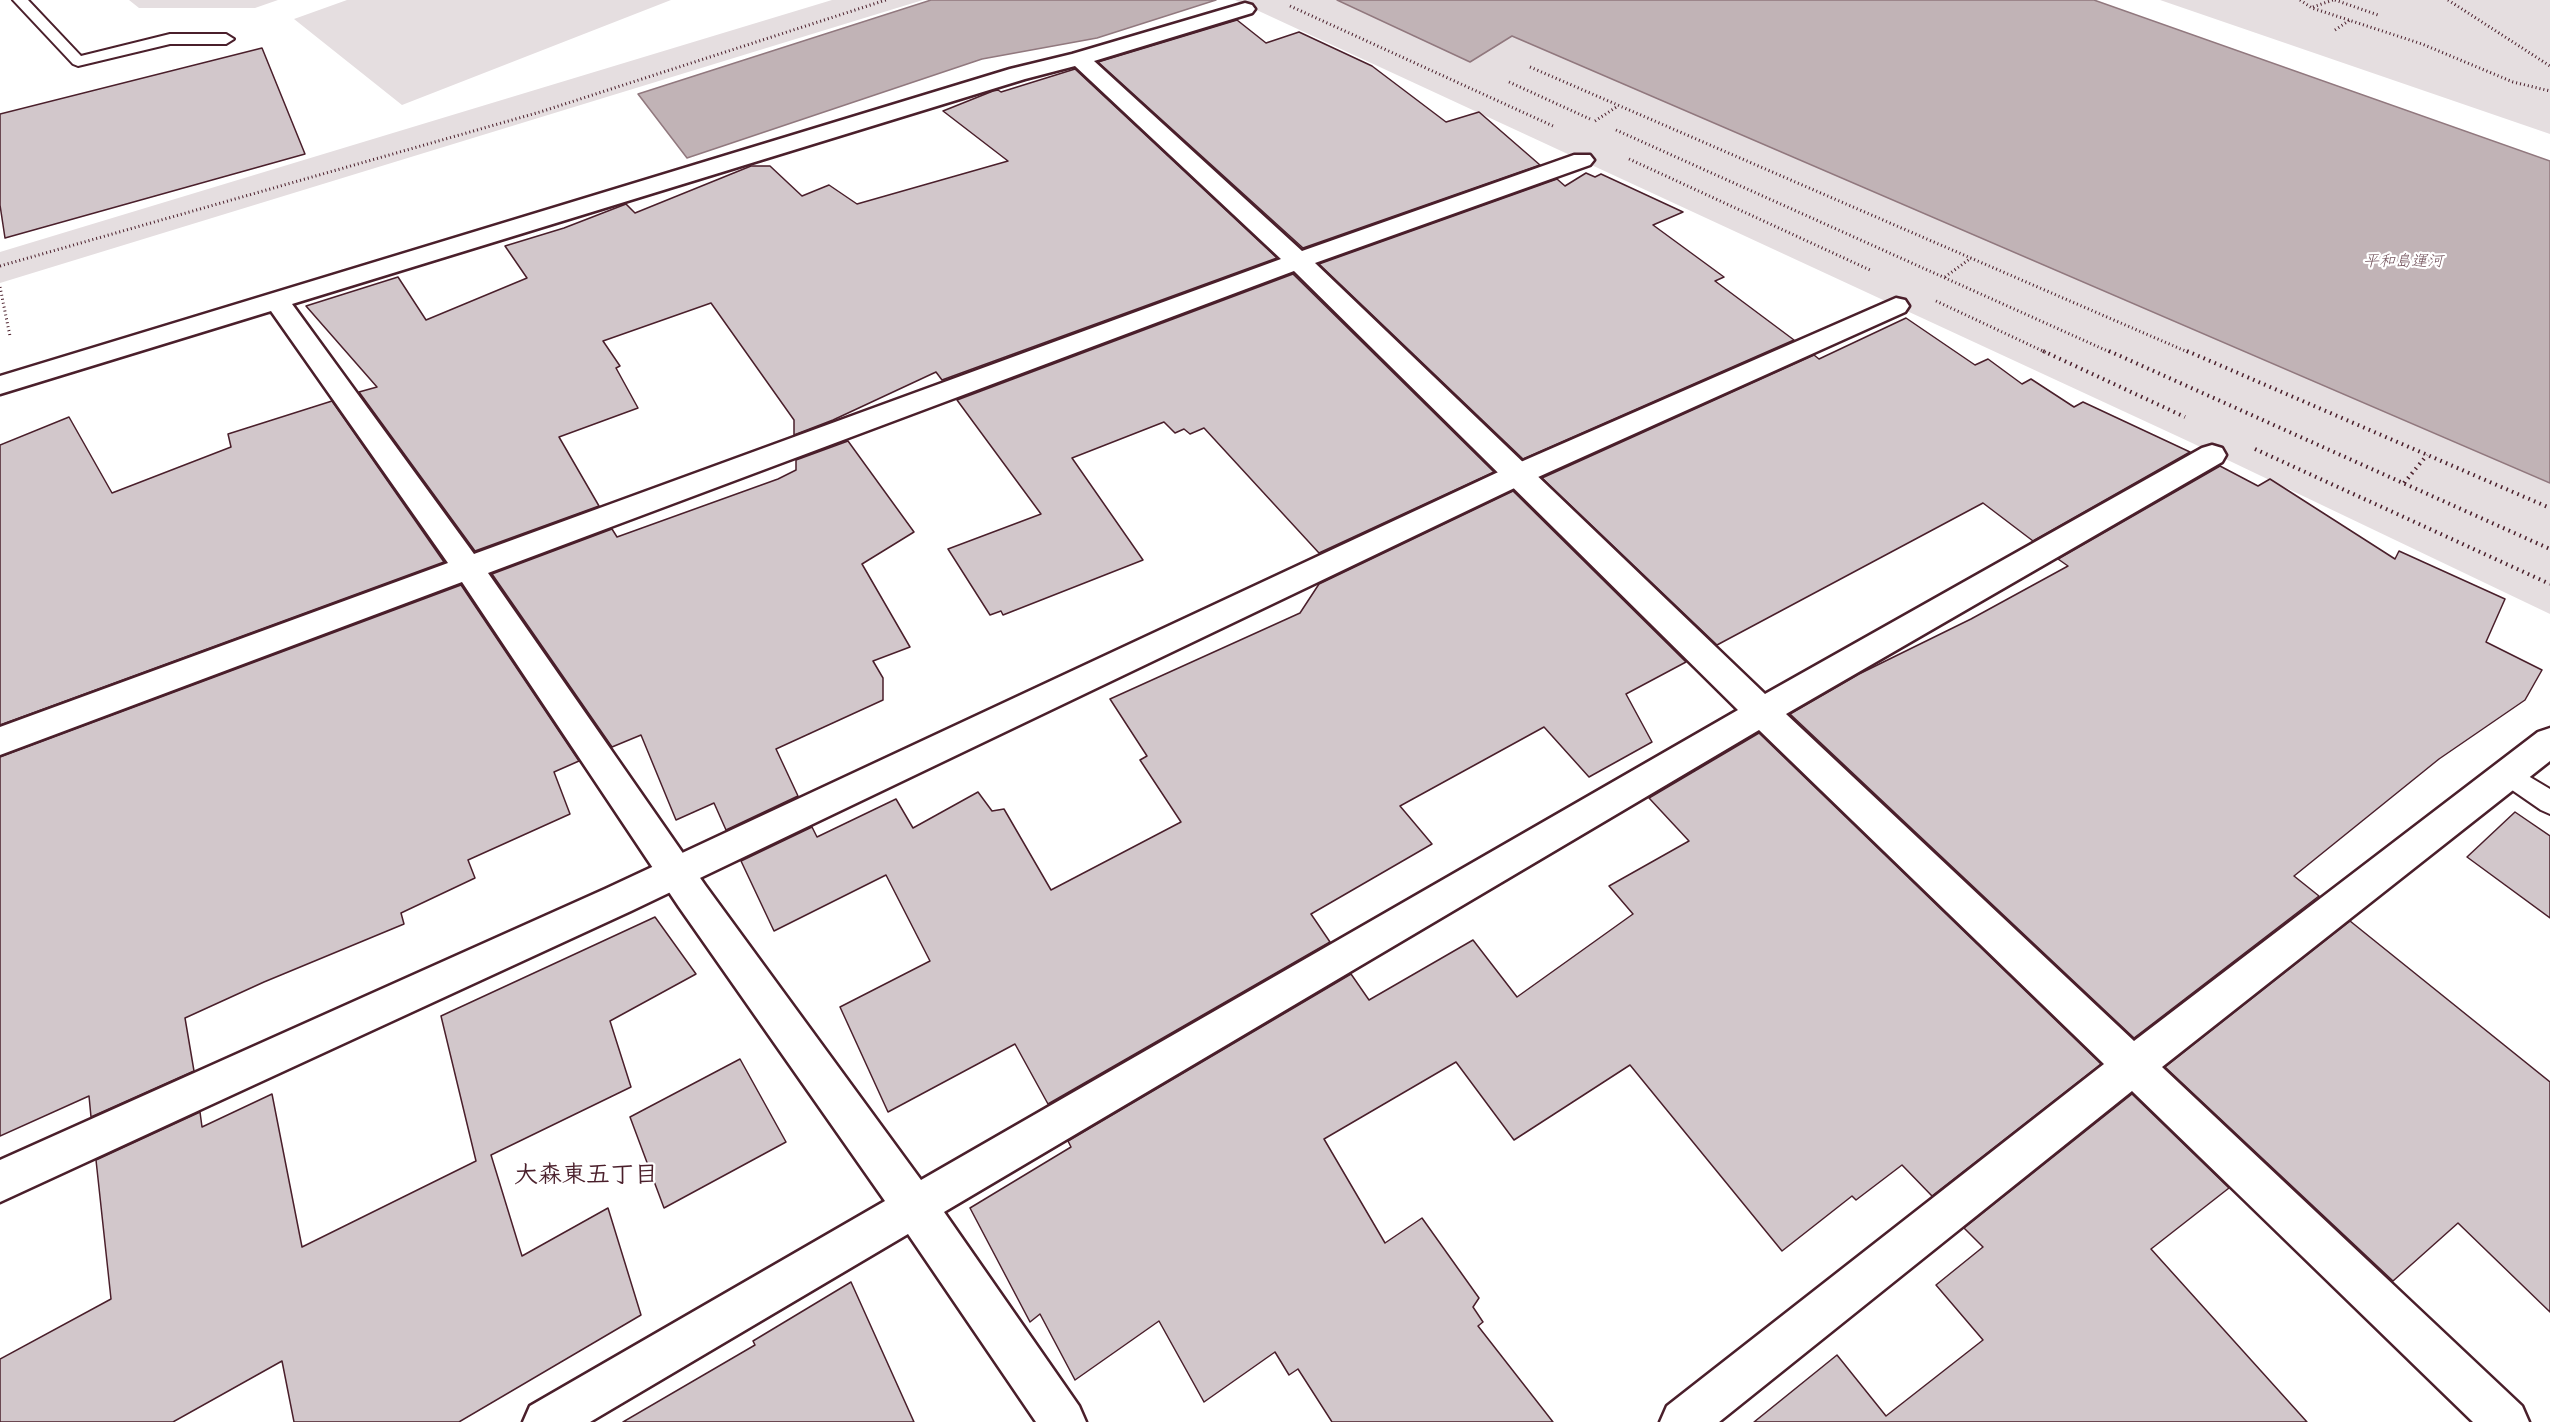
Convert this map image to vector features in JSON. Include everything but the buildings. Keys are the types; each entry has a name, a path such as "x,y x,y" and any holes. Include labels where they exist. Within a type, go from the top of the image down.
{"street":[{"path":"10,382 1018,74 1079,59 1245,9"},
{"path":"1079,59 1298,261 1762,712 2506,1422"},
{"path":"0,741 1298,261 1582,160"},
{"path":"277,301 466,567 676,873 914,1206 1063,1422"},
{"path":"0,1181 676,873 1517,475 1896,306"},
{"path":"546,1422 1762,712 2212,455"},
{"path":"1683,1422 2132,1067 2550,742"}],"lane":[{"path":"20,0 78,61 170,39 226,39"},
{"path":"2508,774 2550,803"}],"path":[{"path":"0,266 540,112 886,0"},
{"path":"2300,0 2312,8 2422,44 2513,82 2550,91"},
{"path":"2312,8 2334,0 2378,15"},
{"path":"2448,0 2550,66"},
{"path":"2335,30 2350,19"},
{"path":"1530,67 2550,508"},
{"path":"1509,82 2550,549"},
{"path":"1595,121 1619,105"},
{"path":"1944,277 1971,258"},
{"path":"0,287 10,382"},
{"path":"2403,483 2427,455"}],"shaded area":[{"path":"129,0 278,0 255,8 139,8"},
{"path":"347,0 671,0 402,105 294,19"},
{"path":"832,0 923,0 0,283 0,252"},
{"path":"1235,0 1337,0 1470,62 1512,36 2550,483 2550,614 2190,442"},
{"path":"2160,0 2550,0 2550,134"}],"water":[{"path":"931,0 1216,0 1097,38 982,59 687,158 638,94"},
{"name":"平和島運河","path":"1337,0 2094,0 2550,161 2550,483 1512,36 1470,62"}],"district":[{"name":"大森東五丁目","path":"586,1175"}]}
